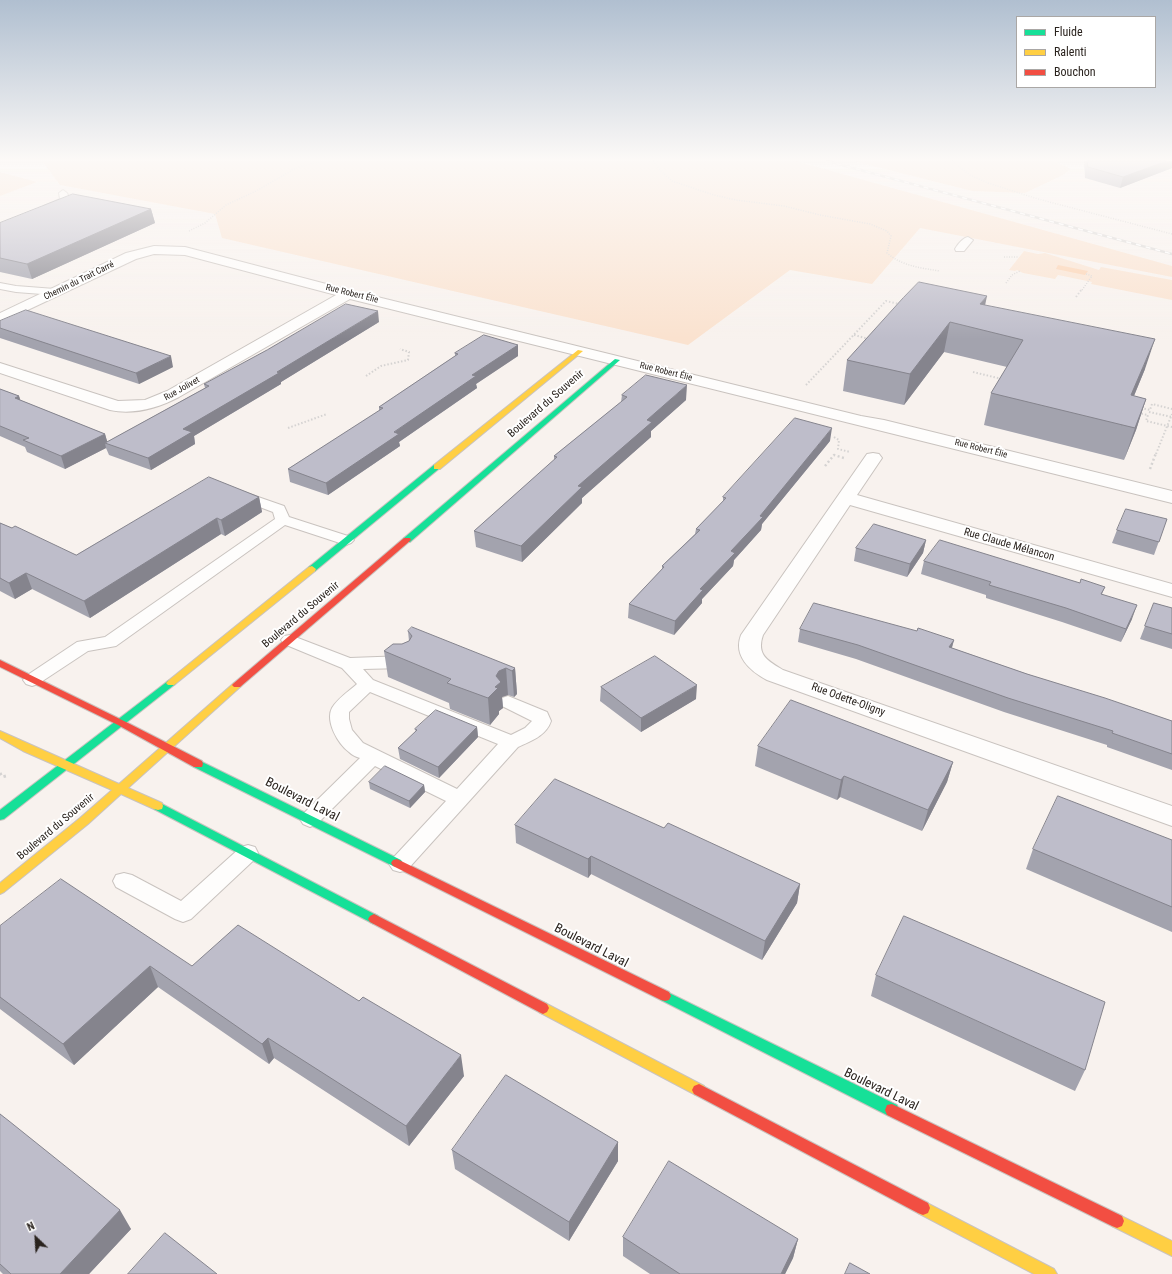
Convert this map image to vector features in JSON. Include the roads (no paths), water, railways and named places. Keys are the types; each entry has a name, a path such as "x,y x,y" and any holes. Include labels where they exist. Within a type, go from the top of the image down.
{"street":[{"name":"Chemin du Trait Carré","path":"0,319 131,256 160,250"},
{"name":"Rue Robert Élie","path":"160,250 189,252 348,294 1172,498"},
{"name":"Rue Jolivet","path":"0,368 116,406 150,404 173,394 348,294"},
{"name":"Boulevard du Souvenir","path":"0,816 121,723 580,351"},
{"name":"Boulevard du Souvenir","path":"0,889 120,789 165,747 617,360"},
{"name":"Rue Odette-Oligny","path":"864,456 846,498 752,635 750,640 750,651 756,662 775,675 1172,816"},
{"name":"Rue Claude Mélancon","path":"846,498 1172,592"},
{"name":"Boulevard Laval","path":"0,663 121,723 165,747 1172,1249"},
{"path":"0,734 120,789 248,853 1049,1274"}],"lane":[{"path":"960,249 968,240"},
{"path":"0,286 16,289 55,292"},
{"path":"228,491 279,509 283,520"},
{"path":"283,520 346,540"},
{"path":"32,680 83,646 110,642 283,520"},
{"path":"290,640 348,664 367,684 511,742"},
{"path":"348,664 405,662"},
{"path":"367,684 340,710 338,715 351,744 373,757 460,799"},
{"path":"400,864 511,742 534,731 542,722 540,716 508,702"},
{"path":"310,819 373,757"},
{"path":"124,881 183,913 248,853"}],"railway":[{"path":"1048,220 1172,254"}]}
